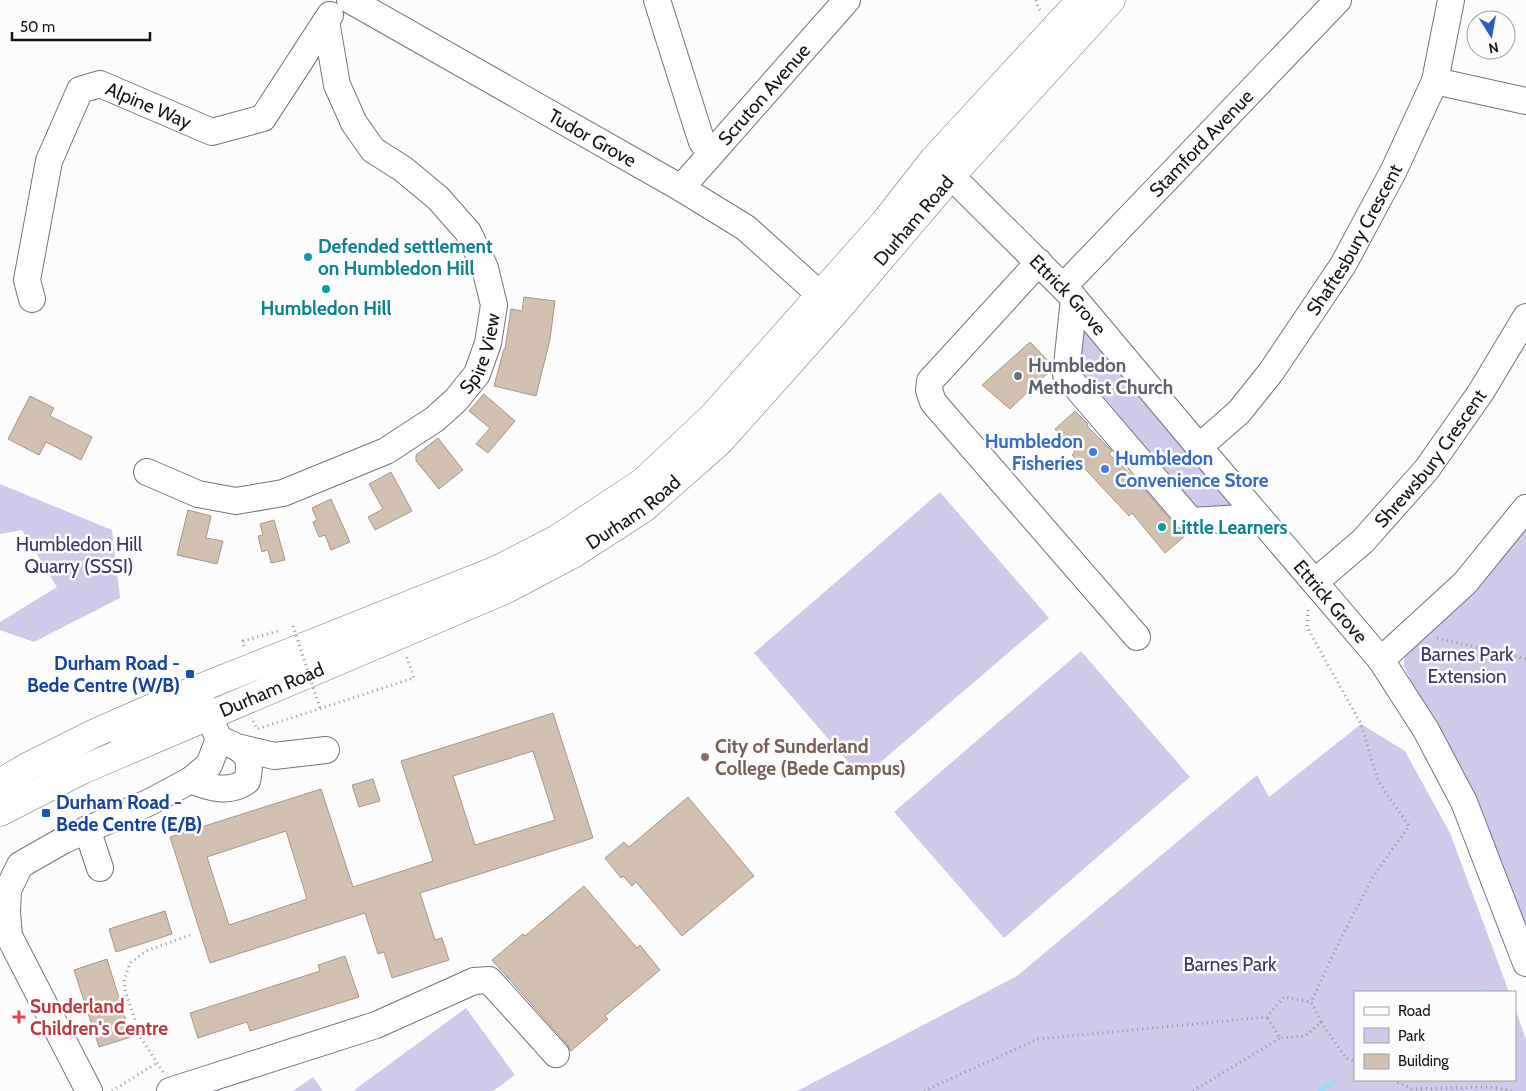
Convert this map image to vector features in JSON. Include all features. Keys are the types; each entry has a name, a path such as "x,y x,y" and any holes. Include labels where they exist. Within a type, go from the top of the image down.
{"highway":[{"name":"Durham Road","path":"943,168 1081,0"},
{"name":"Durham Road","path":"0,812 82,770 223,734 399,635 507,589 573,554 644,508 719,442 828,302 884,223 943,168 1111,0"},
{"name":"Durham Road","path":"0,783 27,767 95,733 170,700 499,569 557,539 643,482 713,416 828,302"}],"street":[{"name":"Tudor Grove","path":"350,0 681,188 746,228 828,302"},
{"path":"657,0 702,142 712,152"},
{"name":"Scruton Avenue","path":"681,188 847,0"},
{"name":"Stamford Avenue","path":"1069,292 1338,0"},
{"name":"Shaftesbury Crescent","path":"1199,447 1239,412 1271,372 1343,265 1394,170 1435,81 1451,0"},
{"name":"Alpine Way","path":"32,299 27,280 49,161 80,90 100,84 212,132 263,118 333,10"},
{"name":"Spire View","path":"146,472 198,494 236,501 283,493 386,451 435,419 456,400 477,374 488,343 494,305 485,268 468,232 438,198 403,169 373,150 354,123 336,84 333,10"},
{"path":"1435,81 1526,101"},
{"name":"Ettrick Grove","path":"943,168 1069,292 1381,660 1426,730 1464,802 1526,963"},
{"path":"1039,262 930,381 930,396 933,402 1137,637"},
{"path":"1069,292 1066,375 1191,521 1259,517"},
{"name":"Shrewsbury Crescent","path":"1320,588 1427,469 1481,392 1526,317"},
{"path":"1381,660 1465,582 1526,508"},
{"path":"95,733 122,734 195,707 204,706 223,734 248,760 250,770 247,781 239,786 226,789 205,786 191,780"},
{"path":"223,734 274,756 326,750"},
{"path":"89,1091 10,936 7,912 8,890 20,865 64,840 150,802 191,780 209,766 223,734"},
{"path":"87,829 100,868"},
{"path":"172,1090 376,1026 474,981 489,980 556,1054"}],"path":[{"path":"1311,1002 1341,938 1373,877 1409,826 1378,782 1361,724 1307,627 1308,608 1320,588"},
{"path":"293,626 320,708"},
{"path":"277,723 414,678 399,635"},
{"path":"1434,638 1526,660"},
{"path":"172,1090 141,1038 125,990 124,980 130,963 146,951 193,934"},
{"path":"924,1091 1038,1039 1267,1017 1284,997 1311,1002"},
{"path":"1311,1002 1321,1022 1346,1058 1354,1062"},
{"path":"1267,1017 1280,1038"},
{"path":"1192,1091 1280,1038 1305,1036 1321,1022"},
{"path":"112,1091 156,1063"},
{"path":"1395,1081 1412,1090"},
{"path":"1407,1091 1488,1087 1514,1091"}],"green space":[{"path":"1074,298 1259,517 1191,521 1066,375"},
{"name":"Humbledon Hill Quarry (SSSI)","path":"0,484 112,530 120,598 34,642 0,630 0,622 57,587 22,530 0,534"},
{"path":"940,492 1049,618 862,778 754,653"},
{"name":"Barnes Park Extension","path":"1526,516 1526,937 1404,666 1405,641"},
{"path":"1081,651 1190,777 1004,938 894,812"},
{"name":"Barnes Park","path":"1361,724 1405,751 1450,833 1509,991 1354,991 1354,1081 1516,1081 1516,1012 1526,1039 1526,1091 797,1091 1017,976 1257,775 1269,797"},
{"path":"466,1008 515,1075 493,1091 353,1091"},
{"path":"313,1077 323,1091 293,1091"}],"building":[{"path":"524,297 555,301 550,339 536,396 494,386 505,349 511,309 522,311"},
{"name":"Humbledon Methodist Church","path":"1030,342 1052,365 1052,369 1010,409 982,385"},
{"path":"484,394 515,421 488,453 476,444 490,428 469,411"},
{"path":"30,396 54,408 50,416 92,437 81,460 46,442 39,455 8,439"},
{"path":"1075,411 1112,451 1109,454 1135,478 1180,531 1186,535 1165,553 1132,513 1129,516 1072,455 1075,452 1055,429"},
{"path":"438,438 463,470 439,489 416,461 416,455"},
{"path":"391,472 412,511 375,530 368,517 383,509 369,484"},
{"path":"331,499 350,542 331,550 325,535 319,537 313,522 317,520 312,508"},
{"path":"188,510 211,516 206,538 223,541 217,564 177,555"},
{"path":"274,520 285,560 271,563 268,550 262,552 258,536 263,535 260,524"},
{"path":"553,713 593,838 420,893 435,940 442,938 449,960 392,978 384,952 378,954 365,913 210,963 170,837 321,789 353,887 433,861 401,761","holes":["533,751 555,820 475,845 453,776","286,831 307,899 229,925 207,857"]},
{"path":"373,779 380,801 359,807 352,785"},
{"path":"688,797 754,876 682,936 636,882 632,886 623,876 621,878 605,858 624,842 629,847"},
{"path":"584,886 637,948 640,945 660,970 605,1016 608,1019 571,1051 567,1044 492,960 523,934 525,936"},
{"path":"165,911 172,934 116,952 109,929"},
{"path":"345,956 359,997 250,1031 247,1022 198,1038 190,1013 320,971 318,965"},
{"path":"107,959 131,1037 99,1047 74,970"}],"waterway":[{"path":"1320,1091 1334,1082"}],"place":[{"name":"Defended settlement on Humbledon Hill","path":"308,257"},
{"name":"Humbledon Hill","path":"326,289"},
{"name":"Humbledon Methodist Church","path":"1018,376"},
{"name":"Humbledon Fisheries","path":"1093,452"},
{"name":"Humbledon Convenience Store","path":"1105,469"},
{"name":"Little Learners","path":"1162,527"},
{"name":"Durham Road - Bede Centre (W/B)","path":"190,674"},
{"name":"City of Sunderland College (Bede Campus)","path":"705,757"},
{"name":"Durham Road - Bede Centre (E/B)","path":"46,813"},
{"name":"Sunderland Children's Centre","path":"19,1017"}]}
